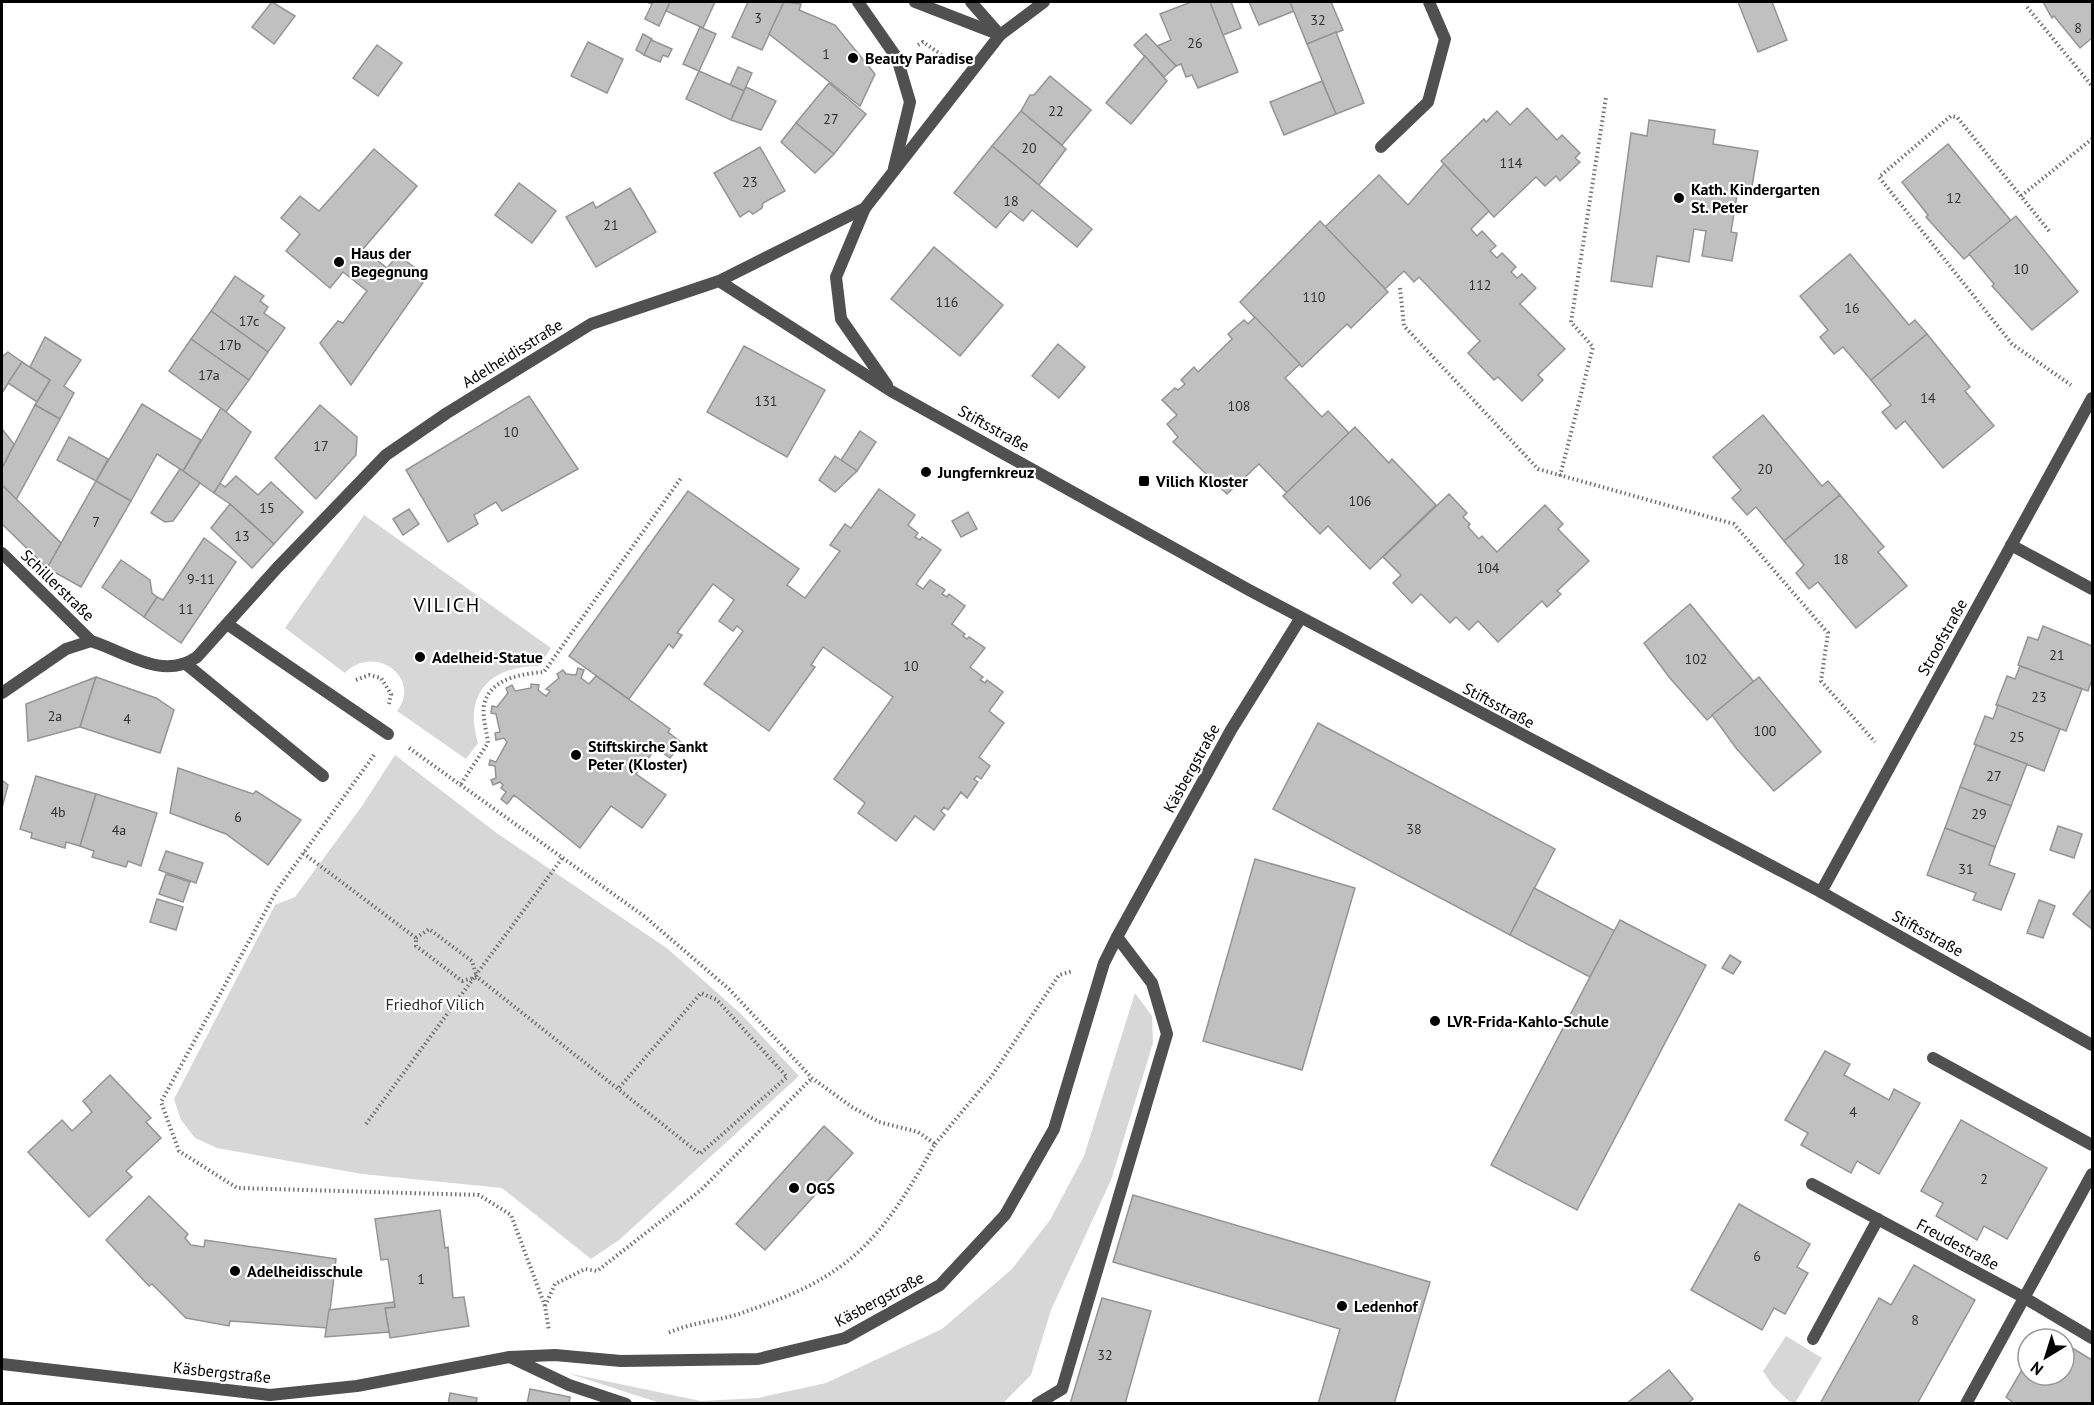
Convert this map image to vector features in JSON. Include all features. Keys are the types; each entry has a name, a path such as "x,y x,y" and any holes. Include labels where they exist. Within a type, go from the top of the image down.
{"street":[{"path":"858,2 897,58 910,102 894,168"},
{"path":"915,2 1000,35"},
{"path":"971,2 1000,35"},
{"name":"Adelheidisstraße","path":"186,664 197,657 386,455 447,413 591,324 718,281 865,208 1000,35 1044,2"},
{"path":"1381,147 1428,102 1445,39 1429,2"},
{"name":"Stiftsstraße","path":"865,208 836,277 841,319 891,391"},
{"name":"Stiftsstraße","path":"718,281 891,391 1300,619 1821,892 2092,1045"},
{"name":"Stroofstraße","path":"1821,892 2092,398"},
{"path":"2011,545 2092,589"},
{"name":"Schillerstraße","path":"2,553 91,640"},
{"name":"Käsbergstraße","path":"2,1364 270,1395 357,1386 510,1357 555,1355 621,1361 758,1359 845,1338 940,1285 1005,1215 1054,1129 1104,963 1232,730 1300,619"},
{"path":"228,624 388,734"},
{"path":"2,693 66,649 91,640 150,665 168,668 186,664 323,776"},
{"path":"1037,1404 1062,1389 1167,1034 1152,983 1117,937"},
{"path":"1933,1058 2092,1145"},
{"path":"1966,1404 2092,1174"},
{"name":"Freudestraße","path":"1812,1184 2023,1297 2092,1338"},
{"path":"1813,1339 1878,1219"},
{"path":"510,1357 568,1385 626,1404"}],"path":[{"path":"2027,7 2092,86"},
{"path":"897,58 923,42 969,74"},
{"path":"1560,476 1593,347 1572,322 1606,97"},
{"path":"2049,231 1958,117 1951,116 1879,177 2012,344 2092,398"},
{"path":"2021,196 2092,139"},
{"path":"1400,288 1404,326 1538,469 1734,524 1828,633 1821,681 1893,762"},
{"path":"461,784 488,743 484,705 488,697 501,682 511,677 544,672 681,478"},
{"path":"812,1078 700,1190 597,1271 585,1269 555,1284 546,1306 511,1215 479,1195 237,1188 179,1151 161,1102 277,890 388,734 644,916 729,989 812,1078 870,1117 918,1132 935,1144"},
{"path":"303,853 416,938"},
{"path":"366,1124 477,977 563,857"},
{"path":"416,938 429,929 472,961 477,977 618,1089 700,1154 787,1077 717,1000 701,993 618,1089"},
{"path":"416,938 416,946 462,981 477,977"},
{"path":"660,1337 670,1331 729,1317 786,1297 835,1271 875,1235 911,1187 935,1144 991,1077 1059,975 1104,963"}],"green space":[{"path":"364,515 551,648 539,666 507,671 494,677 484,686 474,710 474,726 478,743 466,759 397,711 403,698 404,686 399,676 391,668 381,663 369,662 356,665 345,673 285,628"},
{"name":"Friedhof Vilich","path":"395,755 498,834 668,949 741,1014 799,1076 619,1240 591,1259 502,1188 362,1174 217,1148 195,1138 181,1120 174,1099 275,905 295,897 362,806"},
{"path":"1135,993 1152,1016 1153,1043 1111,1180 1051,1310 1031,1375 1003,1403 660,1403 567,1373 701,1401 758,1398 826,1383 942,1329 1012,1269 1050,1220 1084,1156"},
{"path":"1786,1336 1822,1358 1795,1403 1791,1403 1773,1386 1763,1371"}],"building":[{"path":"272,2 295,16 274,44 252,27"},
{"path":"647,2 670,2 659,26 645,19 652,4"},
{"path":"670,2 715,2 703,28 666,11"},
{"path":"748,2 784,2 762,50 732,37"},
{"path":"784,2 801,4 799,10 835,25 875,74 860,106 769,34"},
{"path":"1191,2 1210,2 1238,72 1198,88 1192,75 1186,77 1181,64 1176,66 1157,46 1171,40 1160,14"},
{"path":"1210,2 1231,2 1241,28 1223,35"},
{"path":"1249,2 1290,2 1294,11 1259,25"},
{"path":"1290,2 1331,2 1343,30 1307,44"},
{"path":"1738,2 1772,2 1787,40 1758,52"},
{"path":"2043,2 2092,2 2092,38 2080,48 2054,16 2052,18"},
{"path":"700,27 716,34 699,71 683,64"},
{"path":"1336,32 1364,103 1336,114 1307,44"},
{"path":"643,34 652,39 644,55 636,50"},
{"path":"1146,34 1176,66 1164,77 1134,45"},
{"path":"651,40 672,49 668,57 663,55 660,62 644,55"},
{"path":"588,42 623,59 607,93 571,76"},
{"path":"377,45 402,63 378,96 353,78"},
{"path":"1145,56 1167,81 1131,124 1106,103"},
{"path":"738,67 752,73 744,91 730,85"},
{"path":"699,71 744,91 731,120 686,99"},
{"path":"1050,76 1091,110 1062,145 1021,111 1030,95 1034,95"},
{"path":"1322,81 1336,114 1284,135 1270,102"},
{"path":"829,83 866,114 834,154 796,123"},
{"path":"746,87 776,101 761,130 731,120"},
{"path":"1527,108 1557,140 1562,135 1580,153 1575,158 1580,162 1560,181 1556,176 1545,186 1536,177 1494,217 1441,161 1484,119 1486,122 1497,111 1510,125"},
{"path":"1021,111 1066,149 1039,185 992,146"},
{"name":"Kath. Kindergarten St. Peter","path":"1649,120 1715,130 1713,144 1758,151 1751,192 1738,189 1731,232 1737,233 1732,261 1702,256 1706,231 1694,229 1689,262 1657,256 1652,287 1611,281 1631,133 1647,136"},
{"path":"796,123 834,154 815,173 781,142"},
{"path":"1948,144 2011,221 1964,259 1926,217 1928,215 1902,182"},
{"path":"992,146 1092,229 1077,247 1032,210 1023,221 1010,211 996,228 954,193"},
{"path":"760,147 785,191 763,203 762,208 753,214 749,211 740,217 714,173"},
{"name":"Haus der Begegnung","path":"374,149 417,186 363,249 387,268 398,255 427,277 351,385 320,343 338,321 343,323 367,291 343,272 330,288 286,251 300,234 281,218 300,196 319,211"},
{"path":"1444,164 1489,211 1471,229 1477,236 1482,231 1496,246 1490,251 1497,258 1502,253 1516,267 1511,272 1517,278 1522,274 1536,288 1520,304 1565,349 1538,375 1543,380 1522,401 1498,377 1494,380 1468,353 1480,341 1419,277 1414,282 1404,271 1385,289 1325,227 1379,175 1408,205"},
{"path":"519,183 556,211 532,243 495,215"},
{"path":"630,188 656,232 596,267 566,217 593,202 596,208"},
{"path":"2016,216 2078,292 2032,330 1992,286 1994,284 1969,254"},
{"path":"1320,221 1388,292 1351,328 1347,324 1302,367 1240,302"},
{"path":"934,247 1003,305 960,356 891,299"},
{"path":"1850,254 1909,325 1915,320 1927,334 1871,380 1843,347 1834,354 1820,337 1828,330 1800,296"},
{"path":"235,276 264,296 260,301 268,307 264,313 285,328 268,352 211,311"},
{"path":"211,311 268,352 249,380 191,339"},
{"path":"1255,317 1300,364 1285,378 1322,417 1328,411 1349,433 1287,493 1259,464 1227,494 1173,442 1178,437 1167,424 1177,415 1162,400 1175,388 1178,390 1185,384 1181,380 1194,367 1198,372 1232,339 1228,334 1244,320 1248,324"},
{"path":"1927,334 1970,387 1965,391 1994,426 1943,468 1905,421 1896,429 1882,412 1891,405 1871,380"},
{"path":"45,337 81,360 64,386 74,393 60,419 35,405 50,380 30,367"},
{"path":"191,339 249,380 226,412 169,371"},
{"path":"1058,344 1085,367 1059,398 1032,376"},
{"path":"744,346 825,390 787,457 707,412"},
{"path":"8,352 22,362 2,393 2,357"},
{"path":"22,362 50,380 37,402 8,383"},
{"path":"529,396 578,469 502,511 496,502 474,515 478,524 448,542 406,470"},
{"path":"142,404 201,440 183,471 157,454 131,501 96,481"},
{"path":"35,405 60,419 16,500 2,485 2,468"},
{"path":"320,405 357,437 356,455 316,499 275,458"},
{"path":"221,408 251,432 214,493 183,471"},
{"path":"1763,415 1822,486 1828,481 1840,495 1784,541 1756,507 1747,515 1732,498 1741,490 1713,457"},
{"path":"1355,427 1389,463 1392,459 1436,505 1370,569 1328,526 1320,534 1283,496"},
{"path":"2,429 14,444 2,468"},
{"path":"860,431 876,442 857,471 841,460"},
{"path":"69,437 108,459 96,481 57,460"},
{"path":"835,456 857,471 835,492 819,480"},
{"path":"180,469 200,483 173,521 165,522 151,513"},
{"path":"236,476 258,495 271,482 303,512 274,544 230,504 214,493 220,483 225,487"},
{"path":"96,481 131,501 81,587 47,568"},
{"path":"2,485 61,543 47,568 2,524"},
{"path":"879,489 915,515 908,525 918,533 915,537 920,540 922,537 941,550 916,584 923,589 930,580 945,590 942,594 947,597 949,594 965,606 952,624 965,634 963,636 967,639 969,637 985,648 970,667 983,677 980,680 985,683 987,680 1003,692 989,711 1004,723 979,757 990,766 981,779 977,776 974,779 978,782 967,798 961,792 948,810 944,807 941,811 945,815 934,830 915,816 896,841 858,813 865,803 834,779 893,697 823,647 811,665 815,667 769,731 704,684 743,631 737,626 733,631 719,621 734,600 713,584 677,633 682,635 673,648 669,644 629,699 569,656 688,491 799,569 787,585 805,598 840,551 830,545 845,524 851,528"},
{"path":"1449,494 1467,513 1463,517 1470,524 1468,527 1479,539 1482,536 1497,552 1545,505 1563,524 1558,529 1589,561 1557,591 1561,594 1547,607 1542,601 1498,642 1478,621 1469,630 1456,617 1450,623 1421,594 1412,603 1393,583 1401,575 1383,557"},
{"path":"1840,495 1884,547 1878,552 1907,586 1856,628 1818,582 1809,589 1796,573 1804,565 1784,541"},
{"path":"230,504 274,544 252,568 211,528"},
{"path":"409,509 419,524 403,535 393,519"},
{"path":"968,512 977,529 961,537 952,521"},
{"path":"204,538 236,562 181,643 144,617 157,597 163,600"},
{"path":"121,560 150,580 152,593 157,597 144,617 102,587"},
{"path":"1690,604 1754,682 1707,720 1669,677 1644,643"},
{"path":"2043,626 2092,646 2092,679 2088,691 2018,665 2028,637 2038,640"},
{"path":"2020,666 2082,689 2066,731 1996,705 2007,676 2015,679"},
{"name":"Stiftskirche Sankt Peter (Kloster)","path":"578,668 584,670 581,678 589,684 596,676 670,729 668,732 682,743 670,758 656,748 636,774 666,795 642,828 611,806 580,848 514,795 507,804 501,799 506,792 501,788 503,785 500,782 493,785 491,780 496,778 495,766 489,765 490,760 496,762 507,742 504,738 496,740 495,733 500,732 496,714 491,713 492,706 497,707 508,693 506,688 512,685 515,691 531,688 531,684 539,685 538,690 546,696 550,691 546,689 559,678 557,674 563,670 566,674 576,675"},
{"path":"96,677 80,727 28,741 26,704"},
{"path":"96,677 156,698 174,710 160,753 80,727"},
{"path":"1759,677 1821,752 1774,791 1736,748 1712,715"},
{"path":"1998,705 2060,729 2044,771 1974,744 1985,716 1993,719"},
{"path":"1318,723 1555,849 1510,935 1273,809"},
{"path":"1976,745 2027,764 2011,806 1960,787"},
{"path":"178,768 253,794 256,791 301,820 268,865 226,834 170,813"},
{"path":"36,776 96,794 80,846 66,842 65,848 31,838 32,833 20,829"},
{"path":"2,780 8,785 2,808"},
{"path":"1960,787 2011,806 1995,847 1945,828"},
{"path":"96,794 157,813 141,866 128,861 126,867 92,857 94,851 80,846"},
{"path":"2058,826 2082,834 2074,858 2050,850"},
{"path":"1945,828 1995,847 1989,865 2015,874 2001,910 1973,900 1976,893 1927,875"},
{"path":"166,851 203,863 196,883 159,870"},
{"path":"1255,859 1355,888 1302,1070 1203,1041"},
{"path":"166,874 190,882 183,902 159,894"},
{"path":"1534,888 1615,931 1590,977 1510,935"},
{"path":"2092,889 2092,929 2073,914"},
{"path":"157,899 183,907 176,930 150,922"},
{"path":"2039,900 2055,906 2043,938 2027,933"},
{"path":"1620,920 1706,965 1577,1210 1491,1165"},
{"path":"1730,955 1741,962 1733,974 1722,968"},
{"path":"1825,1051 1850,1064 1844,1075 1889,1100 1894,1089 1920,1103 1879,1174 1857,1161 1851,1173 1801,1145 1808,1133 1785,1120"},
{"path":"110,1075 151,1118 146,1122 161,1138 126,1171 132,1177 89,1217 28,1152 62,1120 72,1131 92,1112 83,1101"},
{"path":"1961,1120 2047,1168 2007,1239 1984,1226 1977,1240 1936,1216 1943,1203 1921,1191"},
{"name":"OGS","path":"824,1126 853,1153 765,1250 736,1224"},
{"name":"Ledenhof","path":"1133,1195 1430,1282 1394,1404 1318,1404 1340,1329 1113,1262"},
{"name":"Adelheidisschule","path":"149,1196 188,1234 185,1238 191,1245 204,1247 205,1240 336,1259 328,1328 230,1321 229,1326 186,1318 152,1284 149,1286 106,1240"},
{"path":"1739,1204 1810,1244 1797,1267 1808,1273 1785,1314 1774,1308 1762,1330 1691,1290"},
{"path":"440,1210 445,1248 448,1247 453,1298 464,1297 469,1326 390,1338 385,1308 395,1307 388,1259 381,1260 375,1219"},
{"path":"1914,1265 1975,1300 1917,1404 1820,1404 1879,1298 1891,1305"},
{"path":"1102,1298 1151,1311 1125,1404 1070,1404"},
{"path":"394,1302 395,1307 385,1308 389,1332 325,1337 329,1310"},
{"path":"2076,1350 2092,1360 2092,1404 2015,1404 2006,1397 2016,1380 2016,1387 2076,1387"},
{"path":"1669,1370 1693,1399 1687,1404 1626,1404"},
{"path":"530,1389 570,1397 569,1404 527,1404"},
{"path":"450,1393 477,1398 476,1404 448,1404"}],"place":[{"name":"Beauty Paradise","path":"853,58"},
{"name":"Kath. Kindergarten St. Peter","path":"1679,198"},
{"name":"Haus der Begegnung","path":"339,262"},
{"name":"Jungfernkreuz","path":"926,472"},
{"name":"Vilich Kloster","path":"1144,481"},
{"name":"Adelheid-Statue","path":"420,657"},
{"name":"Stiftskirche Sankt Peter (Kloster)","path":"576,755"},
{"name":"LVR-Frida-Kahlo-Schule","path":"1435,1021"},
{"name":"OGS","path":"794,1188"},
{"name":"Adelheidisschule","path":"235,1271"},
{"name":"Ledenhof","path":"1342,1306"}],"district":[{"name":"VILICH","path":"447,605"}]}
